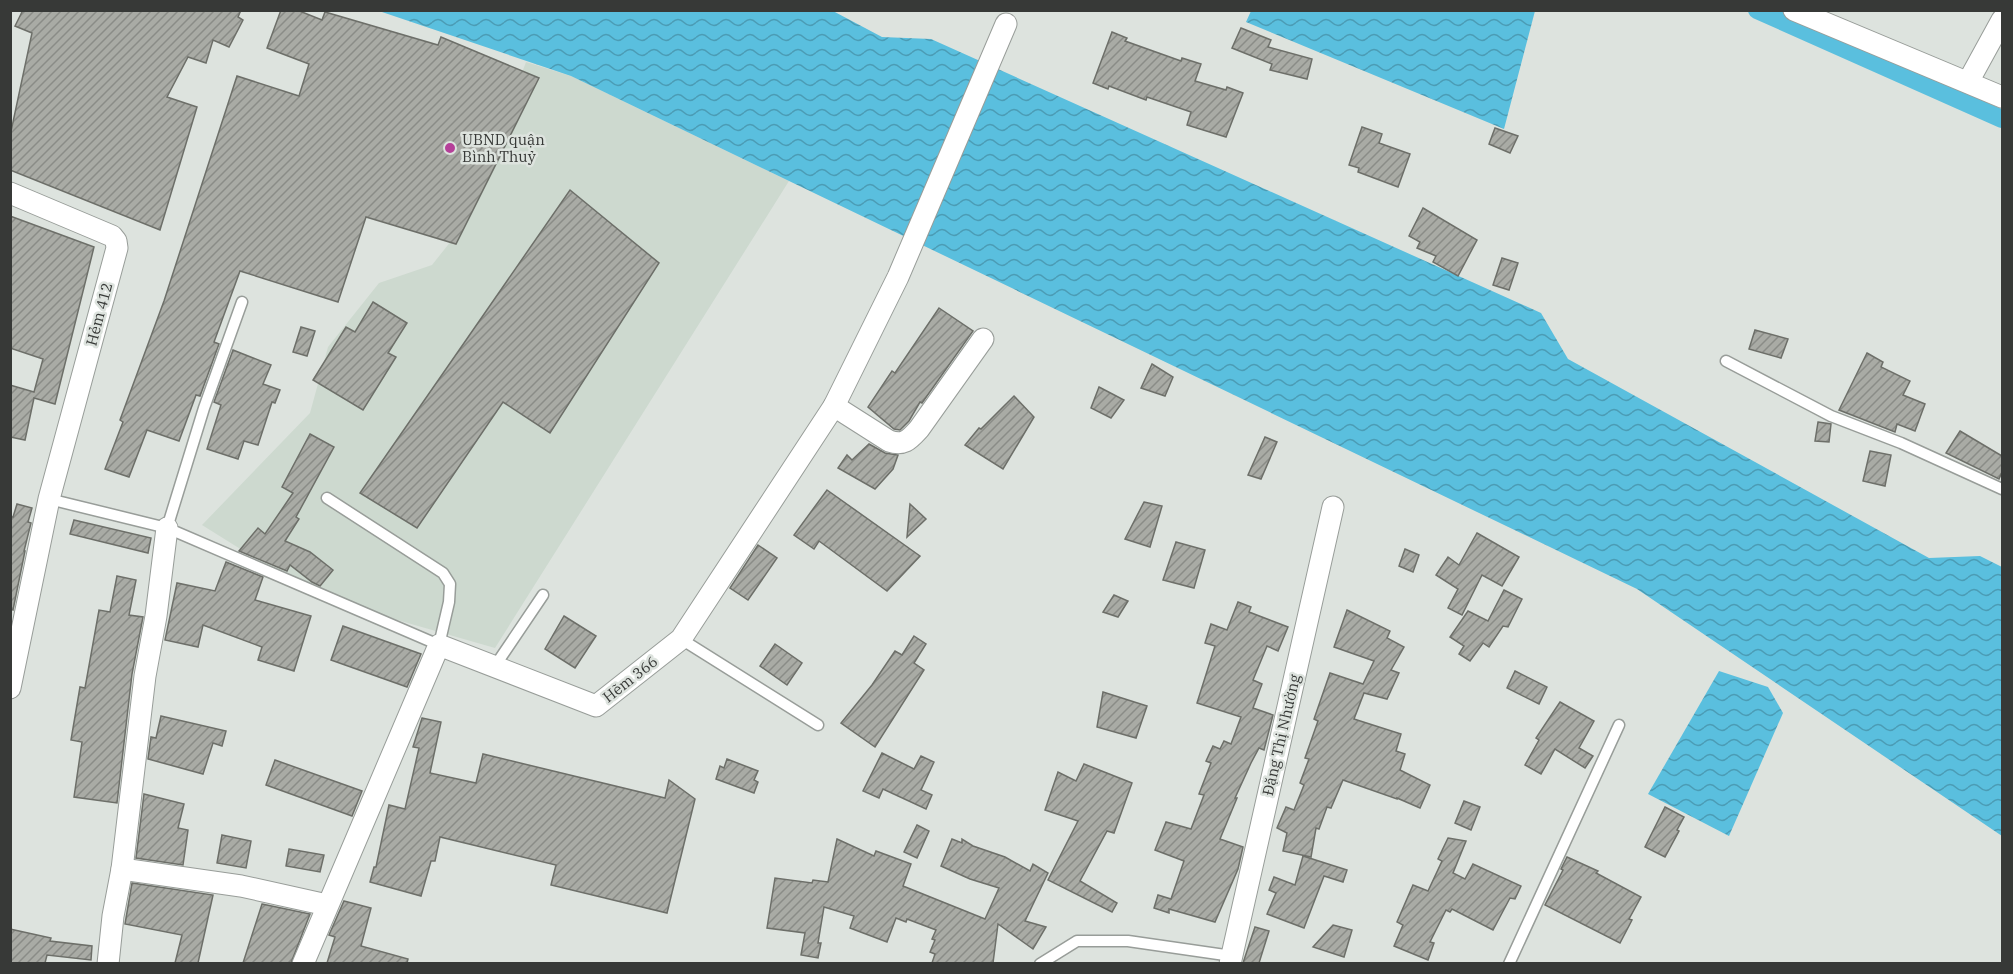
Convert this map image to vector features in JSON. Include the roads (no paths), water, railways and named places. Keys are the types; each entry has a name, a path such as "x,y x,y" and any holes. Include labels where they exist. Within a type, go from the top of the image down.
{"street":[{"path":"1794,10 2002,97"},
{"path":"1968,82 2002,20"},
{"name":"Hẽm 366","path":"439,645 596,706 681,639 834,406 898,277 1006,24"},
{"name":"Hẻm 412","path":"10,193 112,236 117,244 50,499 10,688"},
{"path":"834,406 889,441 897,443 909,441 983,339"},
{"name":"Đặng Thị Nhường","path":"1231,962 1333,507"},
{"path":"108,963 166,528"},
{"path":"303,963 439,645"},
{"path":"122,869 241,886 327,905"}],"lane":[{"path":"166,528 204,408 242,302"},
{"path":"1726,361 1831,416 1901,442 2002,489"},
{"path":"50,499 166,528 439,645 449,602 450,584 443,573 327,498"},
{"path":"495,666 543,595"},
{"path":"681,639 818,725"},
{"path":"1509,963 1619,725"},
{"path":"1040,963 1077,941 1128,941 1231,962"}],"water":[{"path":"1251,10 1535,11 1504,129 1246,22"},
{"path":"379,11 833,11 882,37 931,39 1541,313 1568,359 1929,558 1980,556 2002,567 2002,836 1637,589 571,76"},
{"path":"1719,671 1768,687 1783,713 1729,836 1648,794"}],"waterway":[{"path":"1757,10 2002,119"}],"place":[{"name":"UBND quận Bình Thuỷ","path":"450,148"}]}
